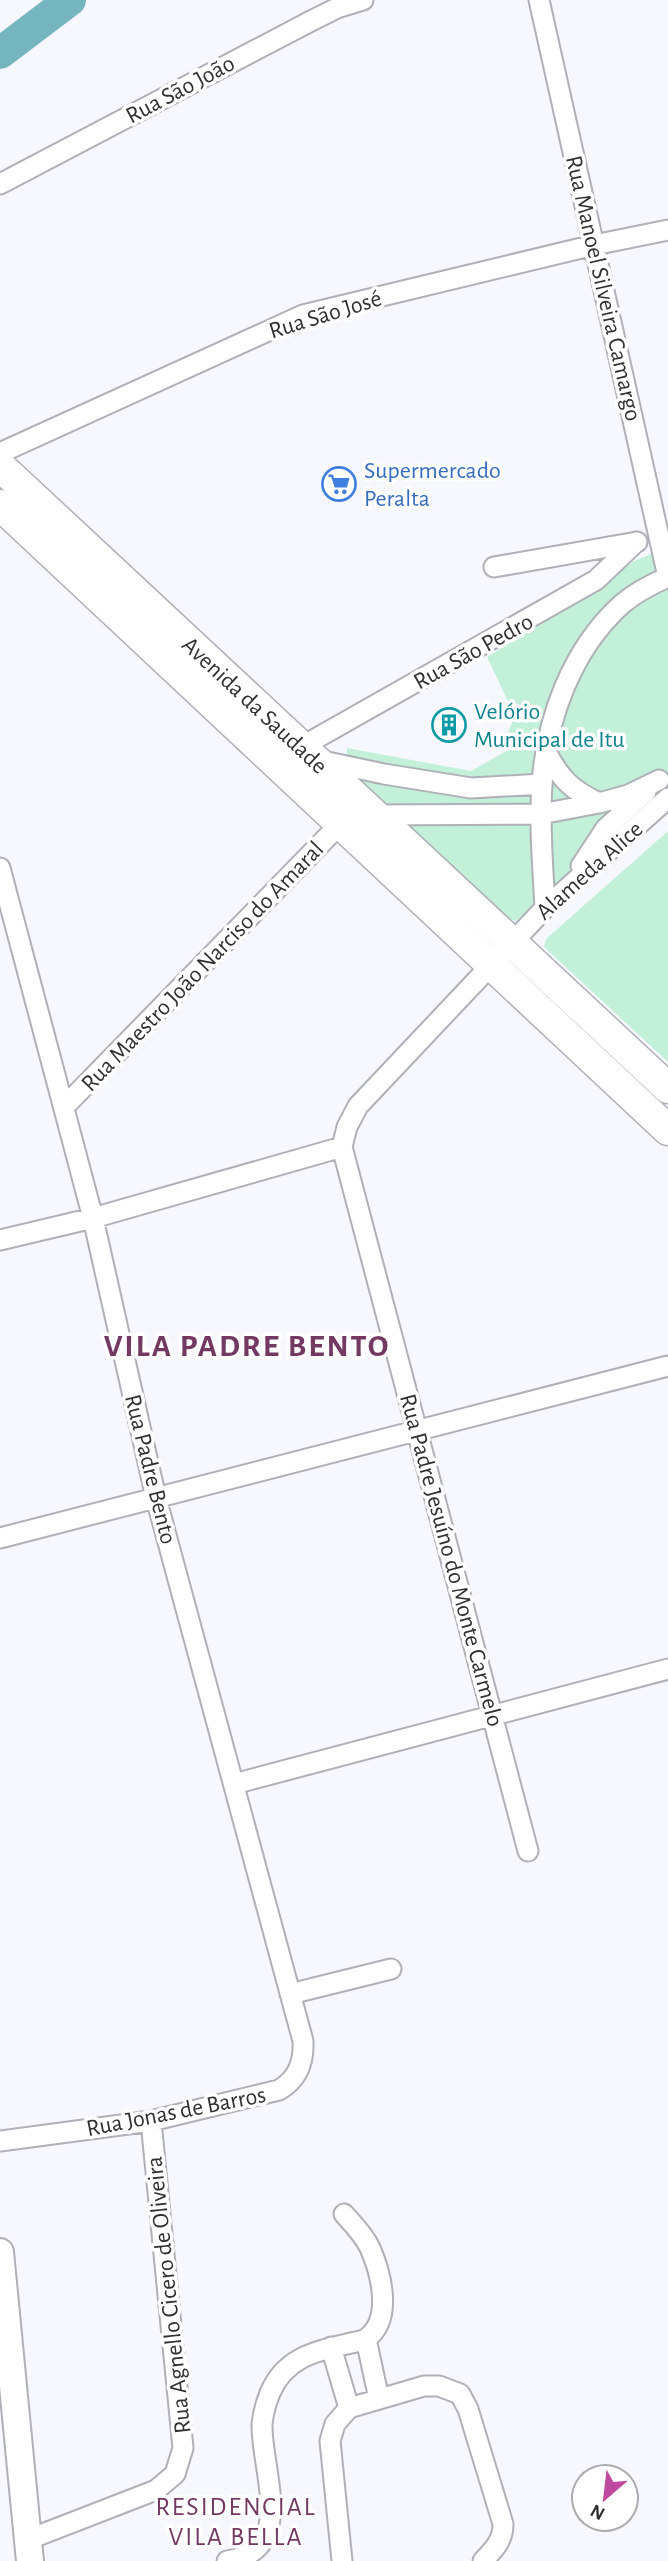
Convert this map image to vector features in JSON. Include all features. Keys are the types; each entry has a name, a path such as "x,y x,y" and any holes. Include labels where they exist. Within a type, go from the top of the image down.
{"main road":[{"name":"Avenida da Saudade","path":"0,466 668,1088"},
{"name":"Avenida da Saudade","path":"0,505 668,1130"},
{"path":"285,774 320,791 346,813 373,816"}],"street":[{"name":"Rua São João","path":"0,184 319,16 363,0"},
{"name":"Rua Manoel Silveira Camargo","path":"540,0 594,245 663,532 668,577"},
{"name":"Rua São José","path":"0,453 284,321 594,245 668,230"},
{"name":"Rua São Pedro","path":"494,568 636,542 663,532"},
{"name":"Rua São Pedro","path":"307,753 596,580 636,542"},
{"path":"545,908 542,783 559,702 581,653 599,629 622,604 641,590 668,577"},
{"path":"307,753 429,783 471,788 542,783"},
{"path":"547,753 559,775 570,786 600,803"},
{"path":"373,816 541,814 628,795 664,776"},
{"path":"565,891 606,828 664,776"},
{"path":"420,814 429,796 429,783"},
{"name":"Alameda Alice","path":"342,1147 347,1127 358,1106 545,908 668,798"},
{"name":"Rua Maestro João Narciso do Amaral","path":"64,1107 339,825"},
{"name":"Rua Padre Bento","path":"0,869 93,1218 156,1498 303,2041 300,2067"},
{"path":"0,1240 93,1218 342,1147"},
{"name":"Rua Padre Jesuíno do Monte Carmelo","path":"342,1147 528,1851"},
{"path":"0,1538 668,1366"},
{"path":"234,1784 668,1669"},
{"path":"290,1994 391,1969"},
{"name":"Rua Jonas de Barros","path":"0,2141 151,2121 279,2090 295,2077 300,2067"},
{"name":"Rua Agnello Cicero de Oliveira","path":"29,2550 156,2490 175,2474 183,2448 151,2121"},
{"path":"227,2561 249,2554 260,2545 268,2531 271,2516 262,2426 265,2407 281,2374 292,2363 309,2353 366,2339 378,2326 383,2312 382,2290 370,2248 344,2214"},
{"path":"0,2252 29,2550"},
{"path":"366,2339 379,2399"},
{"path":"331,2347 349,2408"},
{"path":"342,2561 330,2441 335,2424 349,2408 424,2386 439,2386 460,2394 468,2409 503,2524 503,2535 497,2547 483,2561"}],"green space":[{"path":"668,547 668,782 516,921 502,917 347,774 347,748 471,771 510,749 506,737 515,716 487,657 588,595 634,561"},
{"path":"668,831 668,1062 544,947 546,939"}],"waterway":[{"path":"0,53 70,0"}],"place":[{"name":"Supermercado Peralta","path":"339,484"},
{"name":"Velório Municipal de Itu","path":"449,725"}],"district":[{"name":"VILA PADRE BENTO","path":"247,1345"},
{"name":"RESIDENCIAL VILA BELLA","path":"236,2521"}]}
